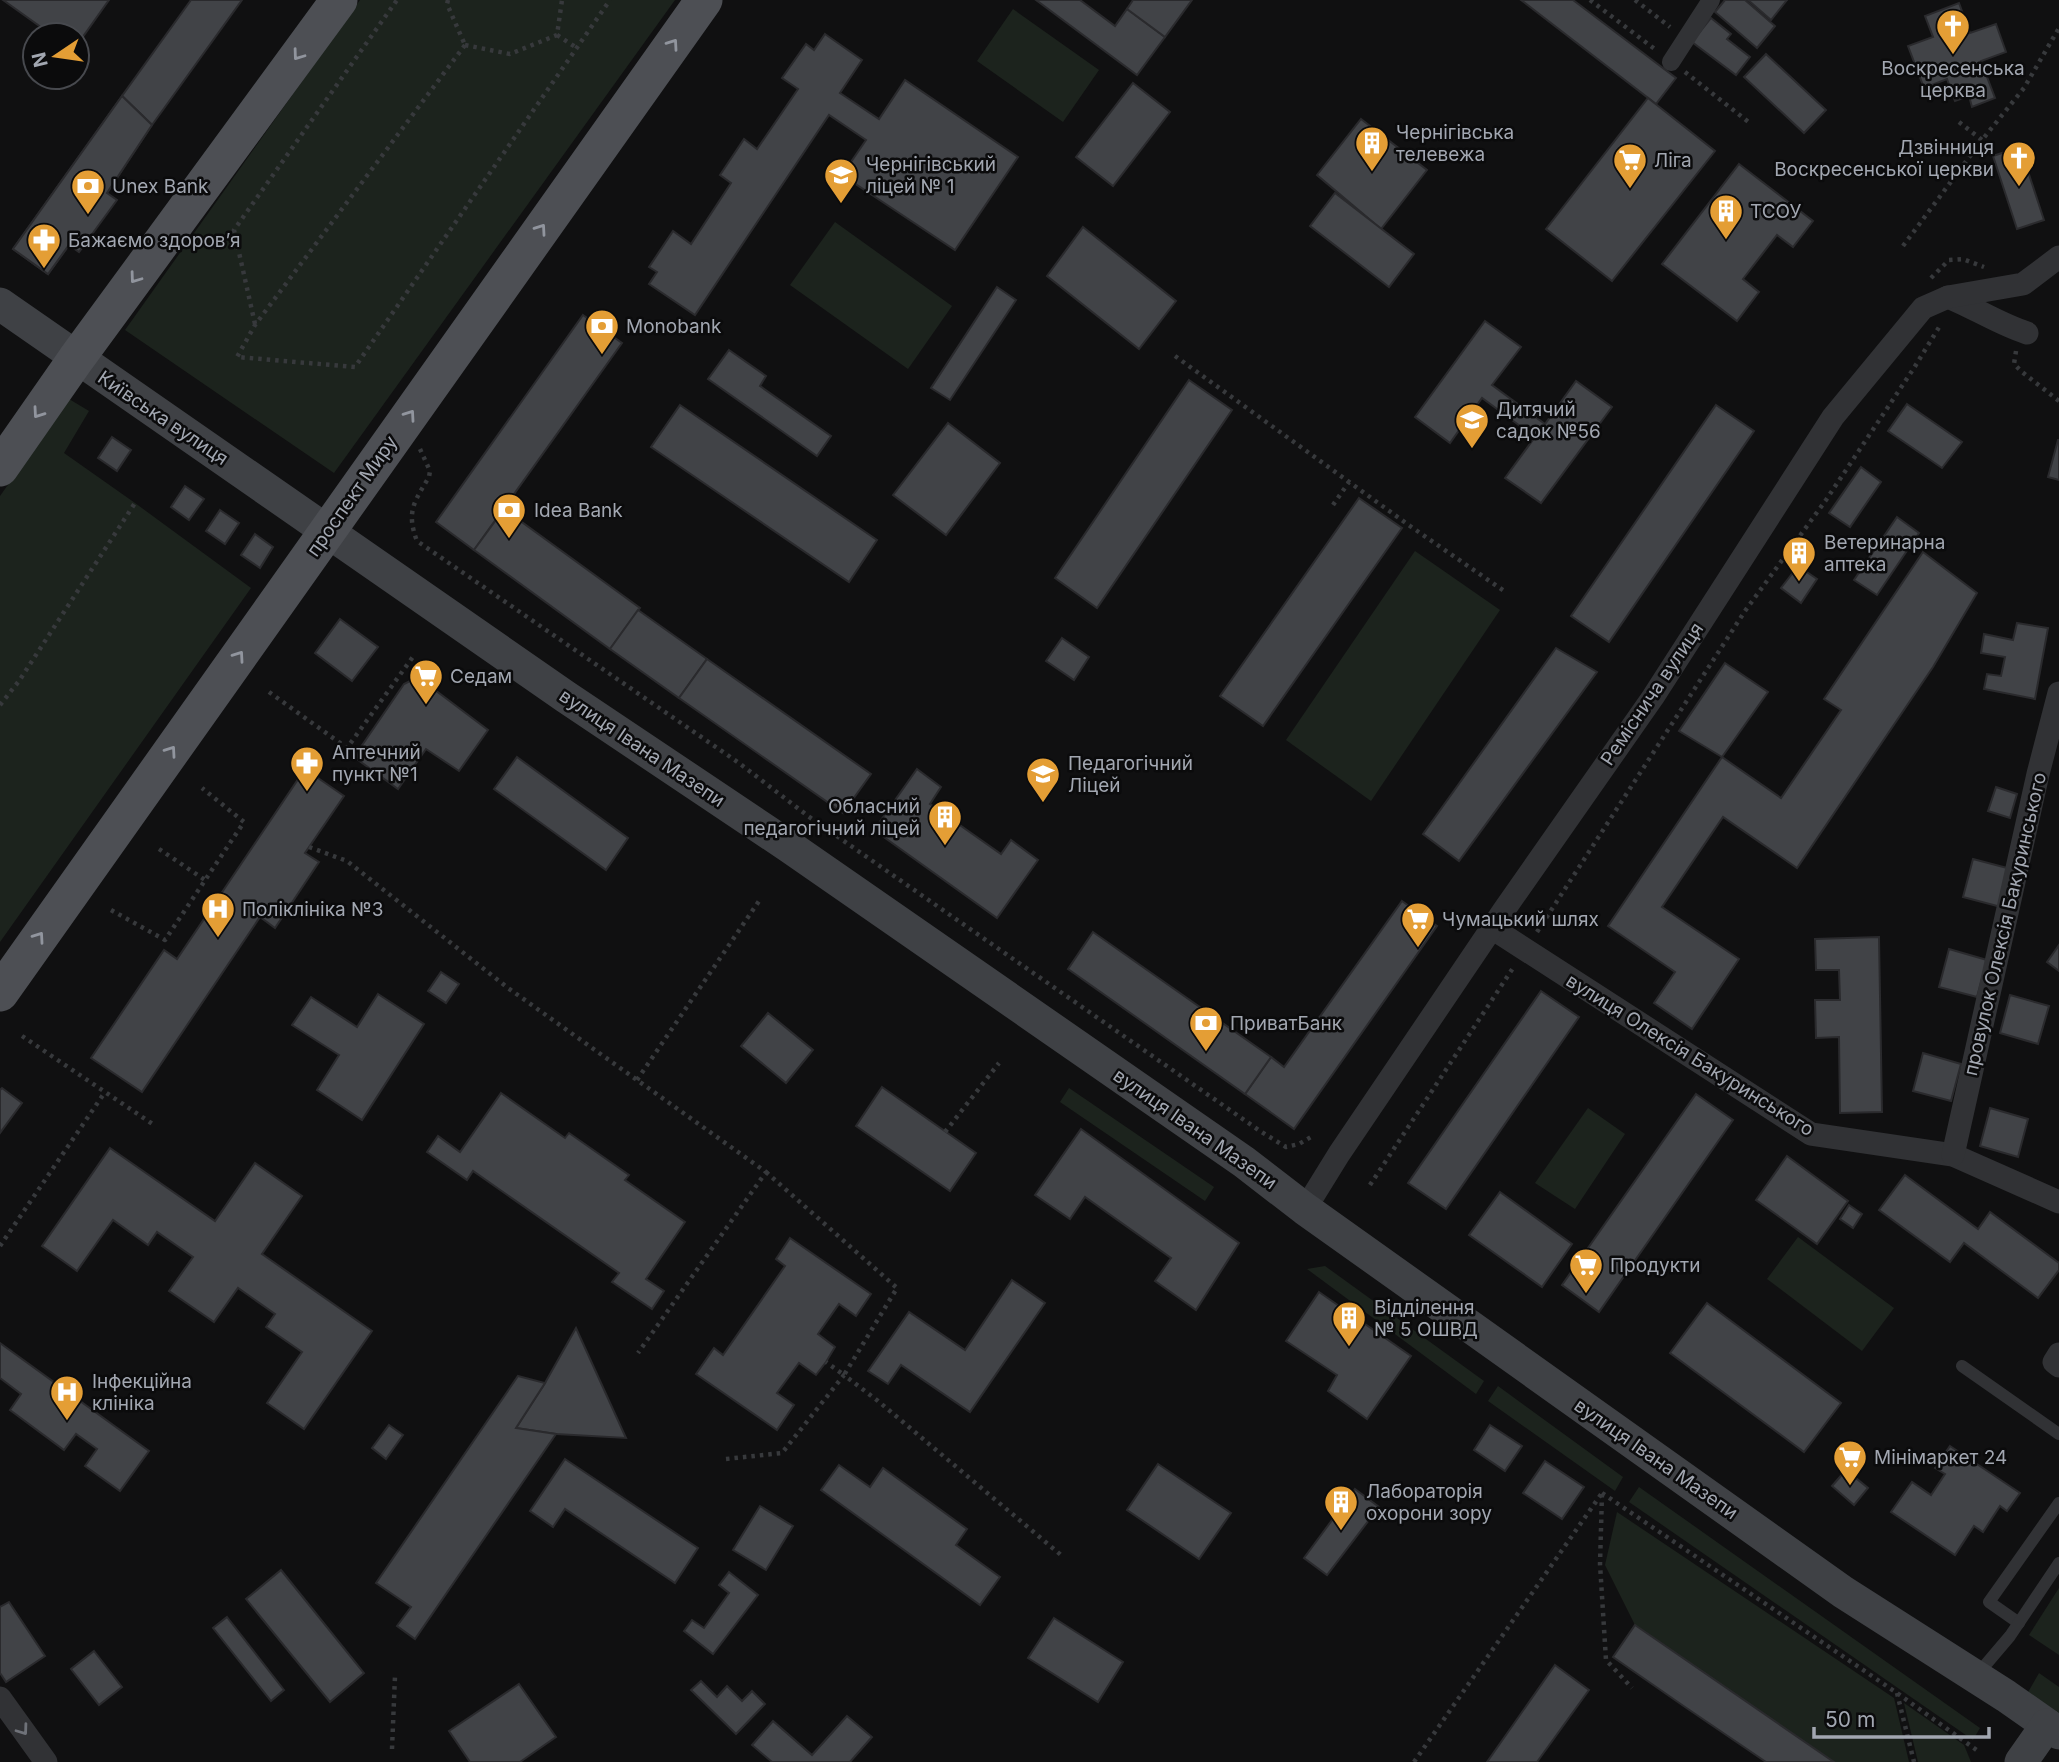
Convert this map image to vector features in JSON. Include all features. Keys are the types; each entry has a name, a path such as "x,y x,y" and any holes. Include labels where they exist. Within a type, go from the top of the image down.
{"main road":[{"path":"0,468 76,359 338,0"},
{"name":"проспект Миру","path":"0,993 704,0"},
{"name":"Київська вулиця","path":"0,304 76,359 328,530"},
{"name":"вулиця Івана Мазепи","path":"328,530 566,697 790,847 1244,1161 1305,1209 1843,1592 2053,1729"},
{"path":"2021,1762 2053,1729"}],"street":[{"path":"1671,62 1711,0"},
{"name":"Реміснича вулиця","path":"1305,1209 1346,1143 1492,928 1653,697 1833,417 1923,308 1948,297 2023,284 2059,257"},
{"path":"1948,297 2008,327 2027,333"},
{"name":"провулок Олексія Бакуринського","path":"1953,1155 2038,774 2059,693"},
{"name":"вулиця Олексія Бакуринського","path":"1492,928 1811,1135 1953,1155 2059,1202"},
{"path":"2059,1354 2054,1362 2059,1366"},
{"path":"0,1698 46,1762"}],"lane":[{"path":"1962,1366 2059,1434"},
{"path":"2019,1623 1989,1602 2059,1503"},
{"path":"1976,1677 2010,1636 2059,1563"}],"path":[{"path":"255,325 234,230 397,0"},
{"path":"448,0 447,4 465,45"},
{"path":"557,35 562,0"},
{"path":"465,45 255,325 237,357 355,367 610,0"},
{"path":"1635,0 1684,38"},
{"path":"1903,246 1982,139 2024,88 2059,28"},
{"path":"465,45 510,54 557,35"},
{"path":"557,35 577,48"},
{"path":"1959,122 1982,139"},
{"path":"1370,1185 1745,611 1826,499 1942,323 1981,312"},
{"path":"2027,333 2015,352 2014,364 2059,401"},
{"path":"1175,356 1507,593"},
{"path":"420,448 430,471 411,510 411,526 417,541 739,763 826,828 1260,1131 1286,1147 1311,1138"},
{"path":"1334,505 1349,482"},
{"path":"1385,507 1388,500"},
{"path":"0,705 19,681 135,503"},
{"path":"269,692 347,748 415,654"},
{"path":"111,910 165,940 244,822 202,788"},
{"path":"309,847 347,861 508,988 766,1172 897,1288 844,1375 782,1453 726,1459"},
{"path":"159,849 205,880"},
{"path":"637,1080 759,901"},
{"path":"22,1036 154,1125"},
{"path":"945,1132 999,1063"},
{"path":"0,1245 105,1092"},
{"path":"638,1353 766,1172"},
{"path":"826,1362 888,1410 1060,1555"},
{"path":"1602,1493 1600,1564 1606,1660 1632,1688"},
{"path":"1602,1493 1978,1751"},
{"path":"1414,1762 1602,1493"},
{"path":"392,1749 395,1676"},
{"path":"1897,1693 1914,1762"}],"shaded area":[{"path":"360,0 675,0 334,473 125,330"},
{"path":"1013,9 1099,70 1063,122 977,61"},
{"path":"835,222 952,306 908,369 790,285"},
{"path":"69,399 89,411 64,453 251,588 0,942 0,496"},
{"path":"1415,551 1500,610 1371,801 1286,740"},
{"path":"1069,1088 1214,1187 1205,1201 1060,1102"},
{"path":"1588,1108 1625,1134 1575,1209 1535,1183"},
{"path":"1798,1237 1894,1308 1862,1351 1767,1279"},
{"path":"1325,1266 1484,1381 1476,1394 1307,1269"},
{"path":"1498,1386 1623,1477 1615,1491 1488,1401"},
{"path":"1639,1487 1980,1728 1973,1740 1629,1502"},
{"path":"1617,1512 1894,1698 1909,1762 1834,1762 1635,1625 1605,1565"},
{"path":"2059,1588 2059,1655 2029,1635"},
{"path":"2039,1673 2059,1687 2059,1717 2027,1694"},
{"path":"1904,1703 1964,1745 1971,1762 1918,1762"}],"building":[{"path":"3,0 109,0 91,25 91,21 32,21"},
{"path":"191,0 242,0 152,125 122,96"},
{"path":"1036,0 1080,0 1115,26 1127,9 1165,37 1137,75"},
{"path":"1133,0 1192,0 1165,37 1127,9"},
{"path":"1521,0 1573,0 1676,78 1656,104"},
{"path":"1725,0 1745,0 1775,26 1757,48 1715,12"},
{"path":"1748,0 1787,0 1771,20"},
{"name":"Воскресенська церква","path":"1959,3 1970,33 1996,24 2006,52 1981,61 1995,98 1972,107 1969,96 1955,101 1947,79 1924,88 1908,46 1933,37 1925,16"},
{"path":"1711,18 1731,34 1727,39 1750,57 1736,75 1692,42"},
{"path":"825,34 862,60 840,93 879,119 905,80 1018,157 955,250 842,175 866,140 829,115 695,315 649,284 657,272 649,267 673,231 691,244 731,183 720,175 744,139 757,149 798,89 782,78 806,44 814,50"},
{"path":"1766,54 1826,110 1804,133 1744,77"},
{"path":"1133,83 1170,112 1113,186 1076,157"},
{"path":"122,96 152,125 48,274 13,249"},
{"path":"122,96 152,125 107,193 117,200 79,252 69,245 48,274 13,249"},
{"name":"Ліга","path":"1648,98 1715,151 1612,281 1546,229"},
{"name":"Чернігівська телевежа","path":"1361,119 1427,170 1381,229 1317,175"},
{"name":"Дзвінниця Воскресенської церкви","path":"2020,147 2044,220 2017,229 1993,156"},
{"name":"ТСОУ","path":"1739,164 1813,221 1793,247 1777,235 1743,279 1759,292 1737,321 1662,264"},
{"path":"1335,193 1414,254 1389,287 1310,226"},
{"path":"1083,227 1176,301 1139,349 1047,276"},
{"path":"997,287 1016,300 950,400 931,388"},
{"path":"583,315 622,343 474,550 436,522"},
{"path":"1485,321 1521,347 1492,385 1545,424 1576,381 1612,407 1541,503 1505,478 1535,437 1482,398 1450,443 1415,417"},
{"path":"729,350 766,376 760,386 831,436 817,456 708,379"},
{"path":"1189,380 1232,410 1097,608 1055,578"},
{"path":"1907,404 1962,442 1942,468 1888,431"},
{"path":"680,405 877,540 849,582 651,447"},
{"path":"1716,405 1754,431 1609,642 1571,616"},
{"path":"948,423 1000,463 946,535 893,495"},
{"path":"112,437 131,450 117,471 98,458"},
{"path":"2059,440 2059,480 2048,477"},
{"path":"1861,467 1881,482 1850,527 1829,513"},
{"path":"185,486 204,499 189,520 171,507"},
{"path":"1359,498 1402,528 1263,726 1220,696"},
{"path":"504,509 640,608 610,649 474,550"},
{"path":"220,510 239,523 225,544 206,531"},
{"path":"1897,517 1919,533 1877,595 1854,580"},
{"path":"255,534 273,547 260,568 241,555"},
{"path":"1923,552 1977,593 1933,667 1797,868 1723,817 1662,907 1739,959 1692,1029 1654,1003 1675,972 1608,926 1722,757 1781,798 1841,710 1824,699"},
{"name":"Ветеринарна аптека","path":"1798,566 1817,579 1801,603 1781,588"},
{"path":"638,610 707,659 679,698 610,649"},
{"path":"340,619 378,647 352,681 315,653"},
{"path":"2017,623 2048,628 2035,699 1984,689 1987,674 2001,676 2005,657 1981,653 1984,634 2013,640"},
{"path":"1062,638 1089,657 1074,680 1046,661"},
{"path":"1556,648 1597,672 1459,861 1423,834"},
{"path":"707,659 871,774 843,813 679,698"},
{"path":"1725,663 1768,692 1722,757 1679,731"},
{"path":"412,680 423,681 488,730 459,771 426,749 398,789 354,757 404,684"},
{"path":"517,757 628,838 606,870 494,789"},
{"name":"Поліклініка №3","path":"305,769 344,796 305,853 319,862 275,928 260,917 142,1092 91,1058 164,950 177,959"},
{"name":"Обласний педагогічний ліцей","path":"917,769 941,787 930,804 1001,854 1011,840 1038,860 997,918 874,830"},
{"path":"1996,787 2017,794 2010,818 1988,811"},
{"path":"1973,859 2011,869 2001,907 1963,897"},
{"path":"1402,901 1437,926 1294,1129 1245,1094 1271,1057 1284,1067"},
{"path":"1093,932 1271,1057 1245,1094 1068,969"},
{"path":"1879,937 1882,1112 1840,1113 1839,1037 1816,1038 1815,1000 1840,1000 1839,970 1816,970 1815,939"},
{"path":"2059,945 2059,971 2047,962"},
{"path":"1949,949 1987,960 1977,997 1939,987"},
{"path":"441,972 459,984 446,1003 428,991"},
{"path":"1541,991 1579,1017 1446,1209 1408,1183"},
{"path":"378,994 424,1024 362,1120 317,1090 339,1055 292,1025 311,997 357,1027"},
{"path":"2010,995 2049,1006 2038,1044 2000,1033"},
{"path":"768,1013 813,1050 786,1083 741,1046"},
{"path":"1923,1053 1961,1064 1951,1101 1913,1091"},
{"path":"882,1087 976,1153 950,1191 856,1126"},
{"path":"2,1088 22,1103 0,1133 0,1090"},
{"path":"501,1093 565,1138 569,1133 629,1175 625,1180 685,1222 646,1279 664,1291 652,1309 612,1282 619,1273 473,1171 467,1180 427,1152 438,1136 460,1152"},
{"path":"1696,1094 1733,1120 1599,1312 1562,1285"},
{"path":"1990,1108 2028,1119 2018,1157 1980,1146"},
{"path":"1081,1129 1239,1243 1196,1310 1155,1281 1171,1258 1085,1197 1070,1219 1035,1195"},
{"path":"110,1148 215,1221 255,1163 302,1196 262,1254 372,1331 304,1429 267,1403 302,1352 266,1327 275,1314 238,1288 214,1322 169,1291 193,1257 157,1232 148,1245 113,1220 77,1271 42,1246"},
{"path":"1787,1156 1848,1201 1817,1244 1756,1200"},
{"path":"1905,1175 1978,1229 1990,1212 2059,1263 2059,1270 2038,1298 1964,1243 1950,1262 1879,1210"},
{"path":"1500,1192 1572,1244 1542,1287 1469,1235"},
{"path":"1849,1205 1862,1214 1853,1228 1840,1219"},
{"path":"790,1238 871,1294 856,1316 839,1304 818,1334 835,1347 826,1362 816,1375 799,1363 777,1393 794,1405 777,1430 696,1374 714,1348 723,1355 785,1266 776,1259"},
{"path":"1012,1280 1045,1303 970,1412 901,1365 888,1384 868,1371 909,1312 965,1350"},
{"name":"Відділення № 5 ОШВД","path":"1319,1292 1411,1356 1367,1419 1328,1391 1337,1375 1286,1341"},
{"path":"1707,1303 1841,1403 1804,1452 1670,1353"},
{"path":"576,1328 626,1438 556,1434 516,1428"},
{"name":"Інфекційна клініка","path":"0,1343 149,1451 120,1491 85,1466 97,1449 76,1434 64,1450 10,1410 21,1394 0,1378"},
{"path":"518,1376 545,1383 516,1428 556,1434 415,1639 397,1626 411,1607 376,1583"},
{"path":"389,1425 403,1435 386,1459 372,1448"},
{"path":"1490,1425 1522,1446 1505,1471 1474,1450"},
{"path":"1950,1446 2020,1493 2007,1511 2000,1506 1983,1532 1974,1526 1955,1555 1891,1512 1912,1482 1931,1495 1945,1474 1935,1468"},
{"path":"565,1459 698,1548 675,1583 565,1509 553,1527 530,1511"},
{"path":"1545,1461 1584,1487 1562,1519 1523,1493"},
{"path":"1158,1464 1231,1513 1199,1559 1127,1510"},
{"path":"839,1465 870,1487 883,1468 967,1529 956,1545 1000,1577 980,1605 821,1490"},
{"name":"Мінімаркет 24","path":"1846,1470 1868,1488 1854,1505 1832,1486"},
{"name":"Лабораторія охорони зору","path":"1355,1489 1379,1507 1327,1575 1304,1558"},
{"path":"760,1506 793,1526 766,1570 733,1550"},
{"path":"281,1570 364,1673 330,1702 246,1599"},
{"path":"729,1572 758,1595 713,1654 684,1631 692,1620 704,1628 729,1593 719,1585"},
{"path":"9,1602 45,1656 6,1682 0,1673 0,1607"},
{"path":"227,1617 284,1690 271,1701 213,1628"},
{"path":"1054,1618 1123,1662 1098,1702 1028,1658"},
{"path":"1635,1625 1834,1762 1766,1762 1685,1707 1613,1657"},
{"path":"94,1651 122,1687 99,1705 71,1669"},
{"path":"1555,1665 1589,1690 1537,1762 1487,1762"},
{"path":"701,1681 717,1697 727,1686 742,1701 752,1691 765,1704 736,1734 691,1690"},
{"path":"519,1684 556,1737 520,1762 470,1762 449,1731"},
{"path":"847,1716 872,1737 850,1762 772,1762 752,1745 773,1721 812,1755"}],"place":[{"name":"Воскресенська церква","path":"1953,56"},
{"name":"Чернігівська телевежа","path":"1372,173"},
{"name":"Дзвінниця Воскресенської церкви","path":"2019,188"},
{"name":"Ліга","path":"1630,190"},
{"name":"Чернігівський ліцей № 1","path":"841,205"},
{"name":"Unex Bank","path":"88,216"},
{"name":"ТСОУ","path":"1726,241"},
{"name":"Бажаємо здоровʼя","path":"44,270"},
{"name":"Monobank","path":"602,356"},
{"name":"Дитячий садок №56","path":"1472,450"},
{"name":"Idea Bank","path":"509,540"},
{"name":"Ветеринарна аптека","path":"1799,583"},
{"name":"Седам","path":"426,706"},
{"name":"Аптечний пункт №1","path":"307,793"},
{"name":"Педагогічний Ліцей","path":"1043,804"},
{"name":"Обласний педагогічний ліцей","path":"945,847"},
{"name":"Поліклініка №3","path":"218,939"},
{"name":"Чумацький шлях","path":"1418,949"},
{"name":"ПриватБанк","path":"1206,1053"},
{"name":"Продукти","path":"1586,1295"},
{"name":"Відділення № 5 ОШВД","path":"1349,1348"},
{"name":"Інфекційна клініка","path":"67,1422"},
{"name":"Мінімаркет 24","path":"1850,1487"},
{"name":"Лабораторія охорони зору","path":"1341,1532"}]}
